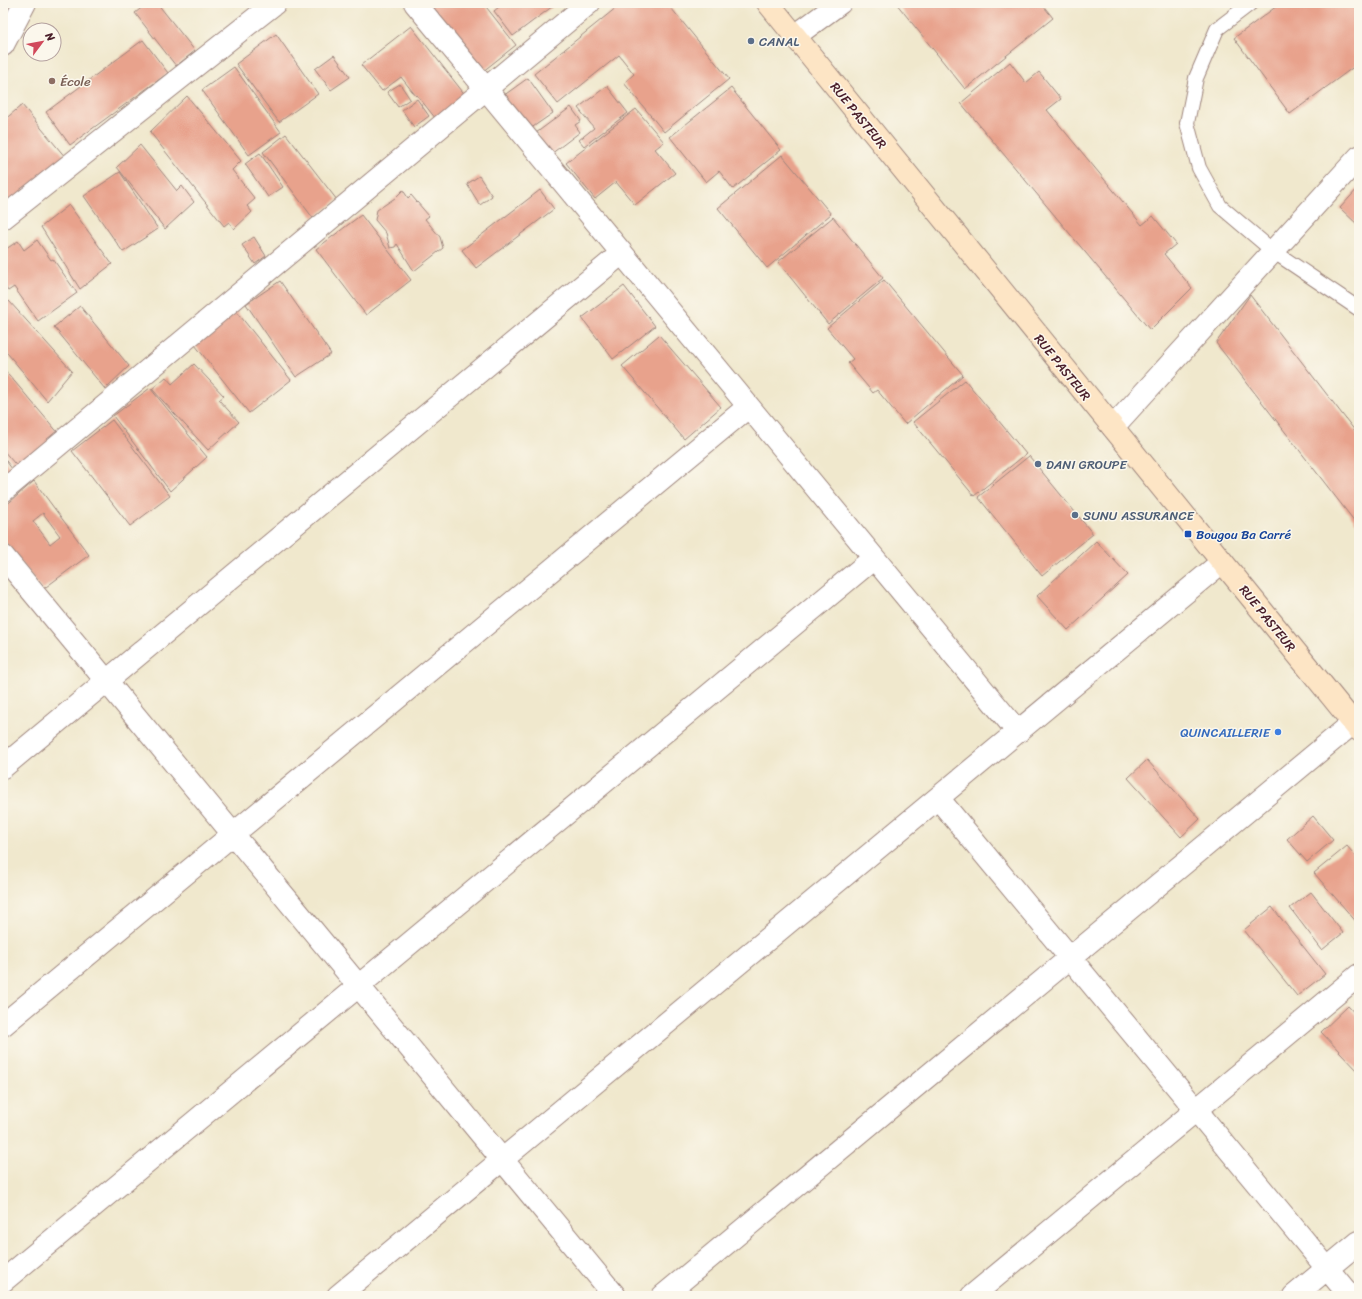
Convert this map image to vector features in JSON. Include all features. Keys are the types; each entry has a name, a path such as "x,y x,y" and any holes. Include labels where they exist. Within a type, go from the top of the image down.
{"main road":[{"name":"RUE PASTEUR","path":"768,3 1356,727"}],"street":[{"path":"4,42 25,3"},
{"path":"3,218 275,3"},
{"path":"415,3 1018,732"},
{"path":"3,490 589,3"},
{"path":"795,36 840,3"},
{"path":"1113,427 1359,157"},
{"path":"3,767 622,253"},
{"path":"3,1025 748,407"},
{"path":"3,556 615,1296"},
{"path":"3,1281 874,558"},
{"path":"338,1296 1222,562"},
{"path":"663,1296 1070,958 1356,727"},
{"path":"938,798 1350,1296"},
{"path":"972,1296 1359,975"},
{"path":"1294,1296 1359,1242"}],"lane":[{"path":"1251,3 1217,29 1196,78 1187,124 1199,168 1220,206 1273,251 1359,309"}],"building":[{"path":"148,3 157,3 195,51 176,66 135,13"},
{"path":"426,3 483,3 516,45 482,72"},
{"path":"504,3 551,3 553,6 513,36 494,11"},
{"path":"622,3 667,3 729,79 664,132 624,83 634,74 619,55 558,104 534,74"},
{"path":"896,3 1041,3 1053,18 965,89"},
{"path":"1281,3 1359,3 1359,63 1290,114 1234,38"},
{"path":"411,26 466,96 436,119 401,77 382,91 361,65"},
{"path":"276,34 318,94 279,122 236,64"},
{"path":"143,40 168,73 70,145 46,112"},
{"path":"334,55 350,77 331,90 315,69"},
{"path":"1010,62 1026,83 1039,72 1061,99 1047,110 1142,225 1153,216 1176,244 1164,254 1192,288 1150,330 961,103"},
{"path":"234,67 281,132 249,155 202,90"},
{"path":"528,78 553,113 527,131 503,96"},
{"path":"400,84 410,99 398,107 387,92"},
{"path":"607,86 628,113 584,146 579,140 594,128 578,108"},
{"path":"731,88 781,150 733,189 719,171 706,182 670,137"},
{"path":"187,96 241,161 232,170 255,199 247,206 252,212 234,229 229,222 224,226 150,132"},
{"path":"417,99 429,116 414,127 402,110"},
{"path":"22,105 66,158 3,211 3,121"},
{"path":"571,107 581,121 575,125 580,132 551,154 536,133"},
{"path":"636,109 664,142 655,149 675,173 635,205 616,182 595,199 566,163"},
{"path":"286,134 337,200 313,218 263,152"},
{"path":"140,145 177,191 182,186 194,202 165,229 117,167"},
{"path":"260,153 283,187 268,197 245,164"},
{"path":"782,155 831,214 767,268 718,208"},
{"path":"120,172 158,229 123,252 84,196"},
{"path":"479,176 492,196 480,205 467,184"},
{"path":"1359,187 1359,226 1340,208"},
{"path":"403,190 408,198 411,195 429,216 425,219 440,237 443,248 414,271 397,244 395,247 390,248 386,233 375,220 377,210 395,198"},
{"path":"540,190 554,209 476,268 462,250"},
{"path":"69,205 112,264 80,289 41,227"},
{"path":"361,215 411,280 366,315 316,249"},
{"path":"833,217 883,278 828,324 778,262"},
{"path":"254,237 266,256 255,264 242,245"},
{"path":"37,240 51,260 53,259 77,293 38,321 14,287 8,291 3,284 3,251 18,241 24,250"},
{"path":"884,280 963,375 905,424 877,390 873,393 848,363 853,359 827,328"},
{"path":"280,281 331,354 296,377 246,304"},
{"path":"624,286 655,326 613,359 582,318"},
{"path":"1250,295 1359,436 1359,527 1216,343"},
{"path":"9,301 72,371 47,401 3,348 3,307"},
{"path":"80,306 129,366 105,389 54,327"},
{"path":"233,307 291,380 249,413 191,340"},
{"path":"659,335 721,407 684,439 622,366"},
{"path":"194,364 224,396 219,400 239,422 208,450 152,389 166,377 172,384"},
{"path":"3,368 60,435 20,470 3,450"},
{"path":"965,380 1026,454 974,496 913,422"},
{"path":"150,388 207,457 170,491 113,416"},
{"path":"112,420 170,496 130,526 72,451"},
{"path":"1029,456 1093,534 1042,576 978,497"},
{"path":"3,457 16,474 3,485"},
{"path":"34,481 89,555 42,590 3,539 3,508","holes":["43,513 60,536 50,544 33,521"]},
{"path":"1096,541 1128,575 1068,630 1037,596"},
{"path":"1147,760 1200,819 1181,837 1128,778"},
{"path":"1313,816 1333,840 1307,862 1287,839"},
{"path":"1347,846 1359,860 1359,925 1314,873"},
{"path":"1311,892 1343,933 1322,950 1290,908"},
{"path":"1272,907 1325,974 1297,996 1244,930"},
{"path":"1348,1006 1359,1018 1359,1072 1321,1032"}],"place":[{"name":"CANAL","path":"751,41"},
{"name":"École","path":"52,81"},
{"name":"DANI GROUPE","path":"1038,464"},
{"name":"SUNU ASSURANCE","path":"1075,515"},
{"name":"Bougou Ba Carré","path":"1188,534"},
{"name":"QUINCAILLERIE","path":"1278,732"}]}
